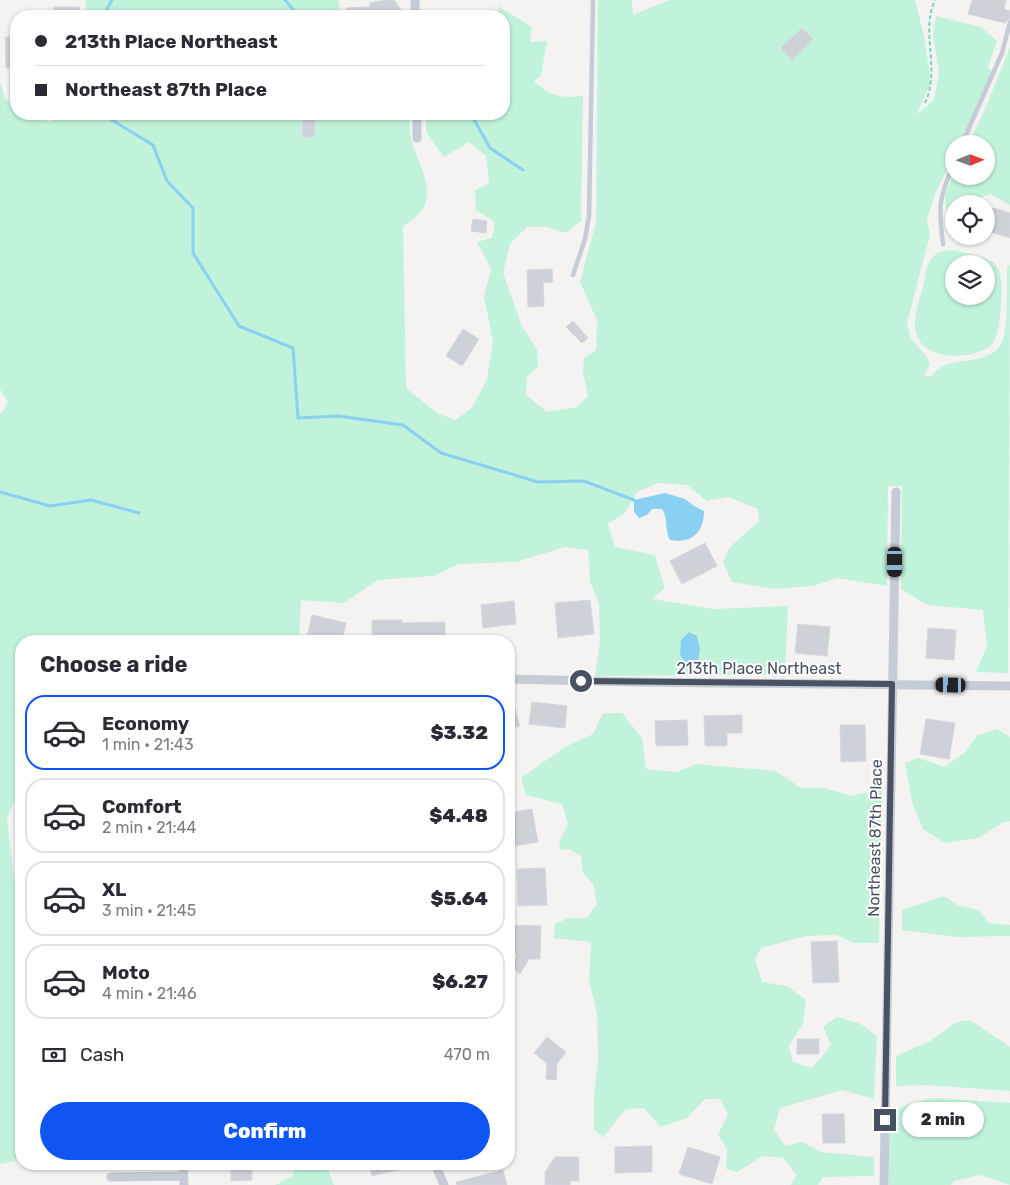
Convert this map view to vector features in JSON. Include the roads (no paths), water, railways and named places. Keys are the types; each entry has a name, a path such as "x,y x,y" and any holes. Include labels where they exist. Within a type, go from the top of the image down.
{"street":[{"path":"417,120 418,138"},
{"name":"Northeast 87th Place","path":"884,1185 896,492"},
{"name":"213th Place Northeast","path":"515,679 1010,686"},
{"path":"438,1170 444,1185"},
{"path":"111,1177 184,1181"}],"lane":[{"path":"573,274 585,239 589,216 592,0"},
{"path":"966,135 1002,53 1010,22"},
{"path":"943,244 939,218 940,194 945,183"}],"water":[{"path":"665,493 685,499 704,511 702,525 695,535 685,540 670,540 662,509 652,509 647,515 639,518 634,512 634,500"},
{"path":"689,632 697,636 700,649 698,660 690,664 684,662 680,654 681,640"}],"waterway":[{"path":"106,10 112,0"},
{"path":"285,0 294,10"},
{"path":"112,120 153,145 167,181 193,208 193,253 239,326 293,348 298,418 338,416 403,425 441,453 538,482 584,481 634,500"},
{"path":"474,120 490,148 523,170"},
{"path":"0,492 50,506 91,500 139,513"}]}
